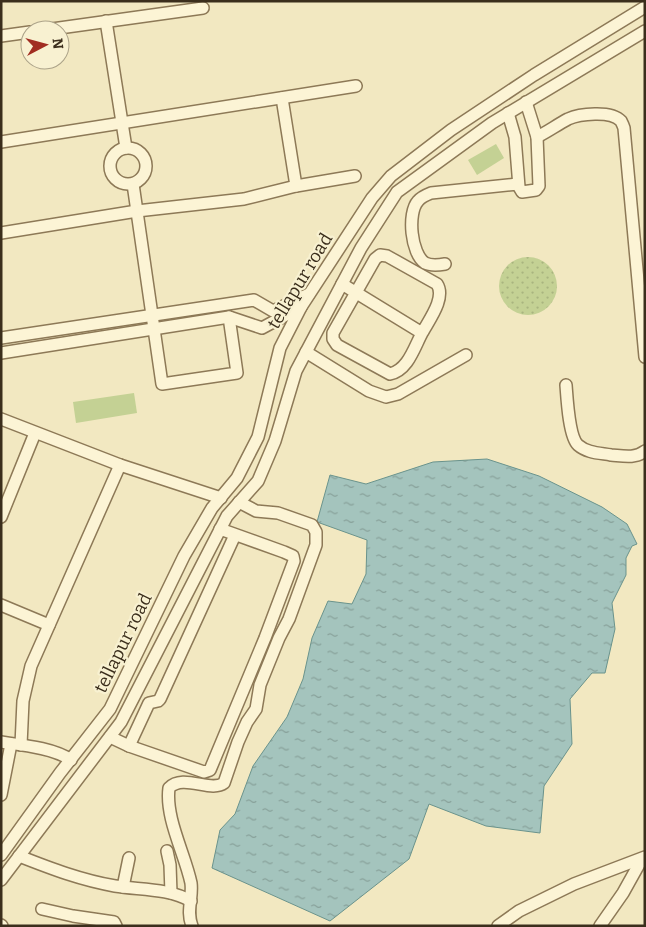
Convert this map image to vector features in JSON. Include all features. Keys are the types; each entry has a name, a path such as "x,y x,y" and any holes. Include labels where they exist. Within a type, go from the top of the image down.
{"street":[{"path":"70,26 203,8"},
{"name":"tellapur road","path":"2,852 110,709 179,567 212,508 237,478 258,437 280,348 301,307 372,198 391,176 458,125 534,75 643,11"},
{"path":"106,21 126,148"},
{"path":"1,880 121,722 227,516 258,481 275,441 296,371 361,248 397,192 508,113 645,30"},
{"path":"1,36 20,33"},
{"path":"1,142 356,86"},
{"path":"282,98 296,186"},
{"path":"508,113 515,137 520,191 536,190 539,186 537,138 526,102"},
{"path":"537,138 569,119 578,116 611,115 620,120 624,128 645,357"},
{"path":"126,148 132,148 142,154 146,164 143,177 133,184 127,185 116,180 110,169 112,158 120,150 126,148"},
{"path":"1,233 136,211 244,199 296,186 355,176"},
{"path":"133,184 162,384 237,373 229,317"},
{"path":"445,264 430,265 424,262 413,244 413,210 417,202 424,195 431,193 518,184"},
{"path":"380,256 387,256 437,284 441,290 440,297 422,333 403,368 390,374 337,345 333,339 333,332 355,292 375,259 380,256"},
{"path":"342,284 422,333"},
{"path":"1,338 254,300 273,310 311,293"},
{"path":"1,353 229,317 262,328 301,307"},
{"path":"306,352 370,391 386,397 398,394 466,355"},
{"path":"566,384 572,430 576,443 595,453 639,456 645,451"},
{"path":"1,419 120,464 221,498"},
{"path":"2,514 35,433"},
{"path":"1,795 11,744 31,666 120,464"},
{"path":"192,926 189,913 191,887 172,816 169,788 177,783 218,786 224,783 238,742 247,722 256,709 260,685 289,618 316,545 316,532 312,525 278,513 256,511 239,502"},
{"path":"110,737 204,772 210,770 265,638 294,562 293,556 287,553 220,529"},
{"path":"126,744 149,703 160,699 235,535"},
{"path":"179,567 196,576"},
{"path":"1,606 49,624"},
{"path":"163,640 182,650"},
{"path":"11,744 64,755 71,760"},
{"path":"167,851 170,865 170,893"},
{"path":"19,856 62,874 123,887 177,894 191,901"},
{"path":"123,887 129,858"},
{"path":"498,926 519,911 574,884 643,858"},
{"path":"600,926 623,893 643,858"},
{"path":"42,909 114,922 116,926"}],"green space":[{"path":"496,144 504,158 477,175 468,160"},
{"path":"528,257 539,259 552,270 557,286 555,297 544,310 528,315 517,313 504,302 499,286 501,275 512,262"},
{"path":"134,393 137,413 76,423 73,402"}],"water":[{"path":"487,459 539,476 602,507 627,524 637,544 632,546 626,558 626,575 612,603 615,629 605,673 592,673 570,699 572,744 544,786 540,833 486,826 429,804 409,859 330,921 212,868 220,830 235,814 253,766 287,717 303,679 312,638 328,601 352,604 366,574 367,540 317,522 330,475 366,484 433,462"}]}
